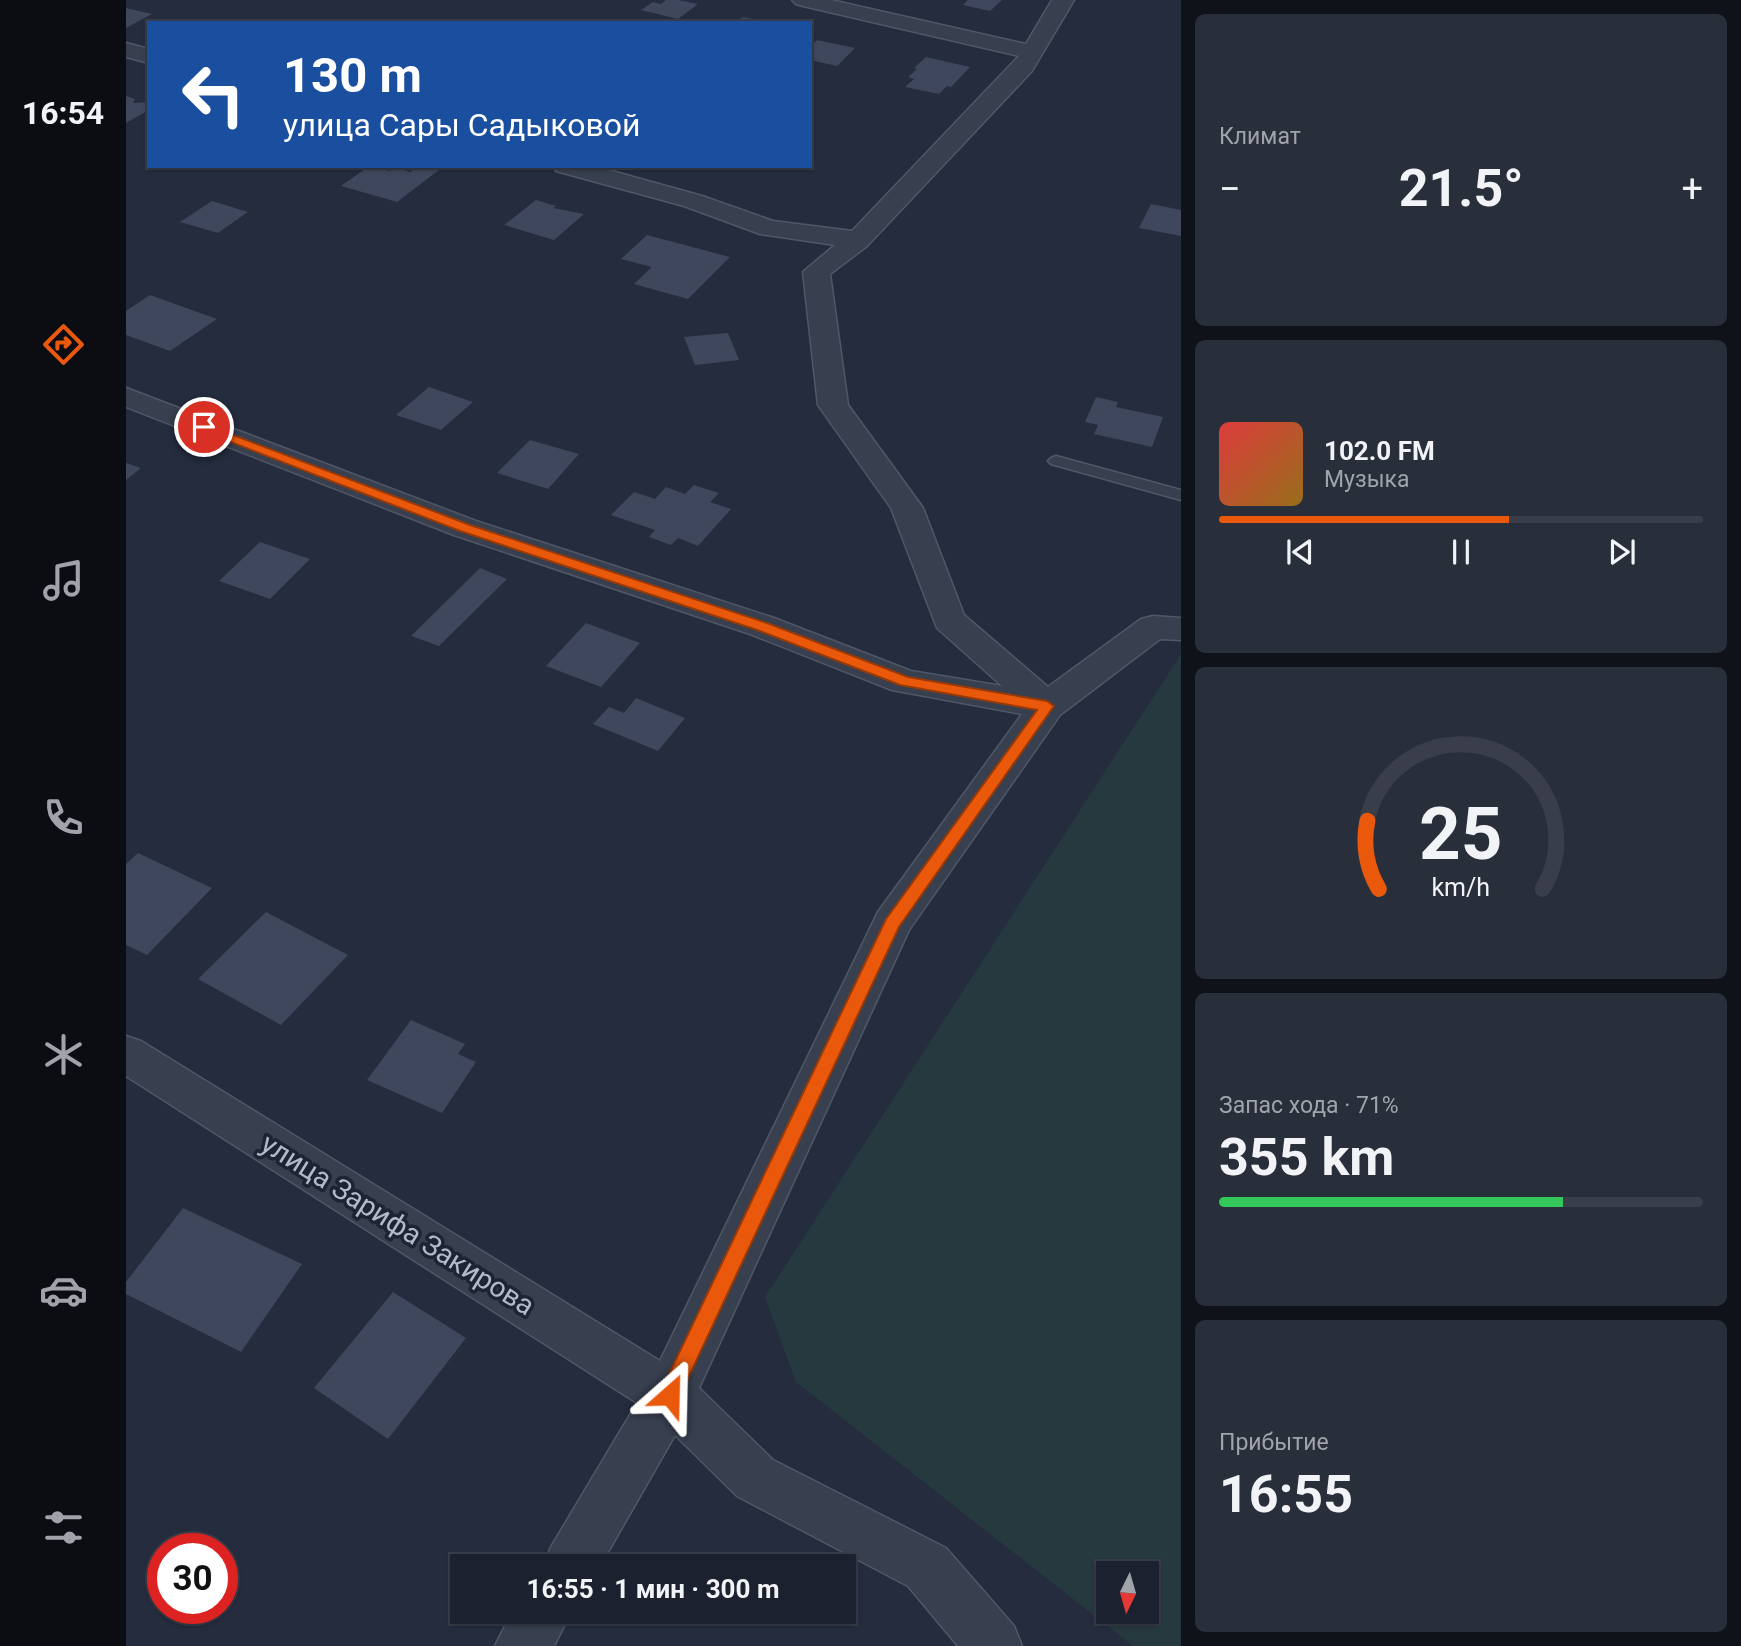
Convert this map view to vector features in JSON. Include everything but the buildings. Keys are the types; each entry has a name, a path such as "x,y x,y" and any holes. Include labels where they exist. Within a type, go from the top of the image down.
{"street":[{"path":"803,0 1032,52"},
{"path":"1047,706 949,620 907,508 833,405 816,272 858,240 1024,66 1063,0"},
{"path":"126,50 147,55"},
{"path":"572,168 693,201 769,228 858,240"},
{"path":"126,397 465,528 762,626 905,682 1047,706"},
{"path":"577,1554 670,1395 892,923 1047,706 1153,627 1181,629"},
{"name":"улица Зарифа Закирова","path":"126,1054 670,1395 755,1478 927,1567 994,1646"},
{"path":"523,1646 536,1624"}],"lane":[{"path":"1056,461 1181,495"}],"shaded area":[{"path":"1181,654 1181,1646 1133,1646 1105,1624 1159,1624 1159,1561 1096,1561 1096,1617 796,1382 765,1297"}],"route":[{"path":"204,427 465,528 762,626 905,682 1047,706 892,923 670,1395"}]}
